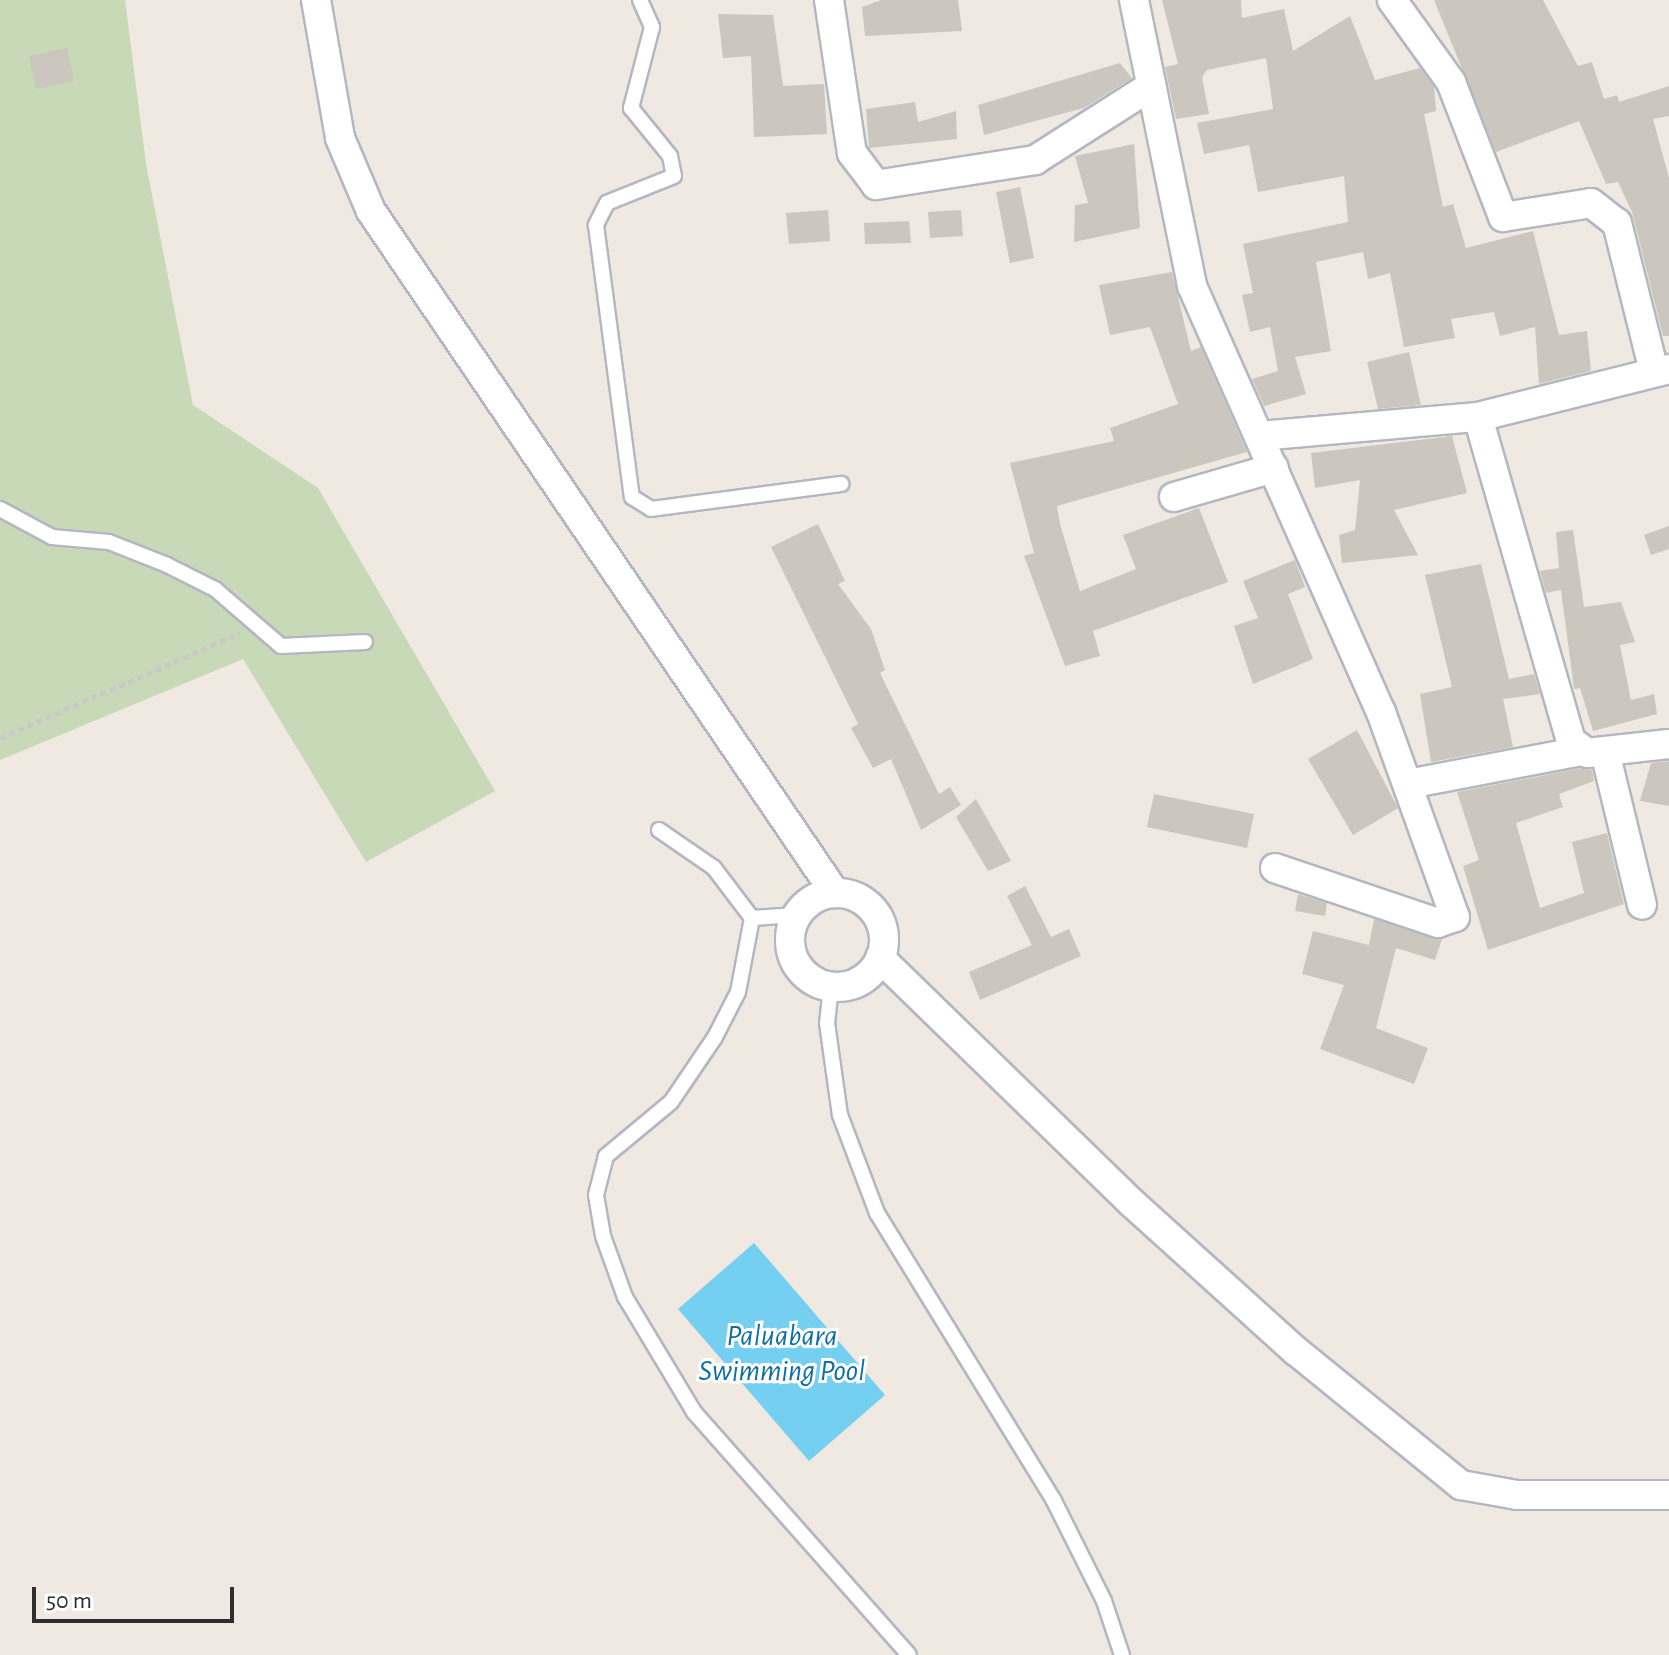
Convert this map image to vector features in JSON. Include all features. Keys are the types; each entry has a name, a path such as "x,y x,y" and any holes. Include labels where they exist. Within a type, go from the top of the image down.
{"street":[{"path":"316,0 340,138 371,211 835,893 860,899 878,917 880,958 864,978 831,986 797,963 791,938 797,915 835,893"},
{"path":"829,0 852,153 876,185 1035,160 1151,86"},
{"path":"1134,0 1192,286 1274,468 1408,784 1453,920 1438,923 1275,868"},
{"path":"1259,436 1478,417 1662,370 1627,246 1607,211 1575,203 1503,217 1451,82 1392,0"},
{"path":"1478,417 1568,734 1593,752 1642,905"},
{"path":"1174,497 1274,468"},
{"path":"1408,784 1593,752 1669,744"},
{"path":"880,958 1132,1203 1296,1351 1461,1485 1517,1495 1669,1495"}],"lane":[{"path":"640,0 652,27 631,108 670,156 674,176 607,203 596,225 632,497 651,509 841,484"},
{"path":"0,509 52,537 109,542 167,565 215,589 281,646 365,642"},
{"path":"659,830 714,868 752,918 738,992 715,1037 671,1102 606,1156 596,1195 603,1236 625,1297 694,1412 909,1655"},
{"path":"752,918 797,915"},
{"path":"831,986 827,1023 840,1115 877,1213 1053,1499 1122,1655"}],"path":[{"path":"0,738 259,625"}],"green space":[{"path":"0,0 125,0 146,164 193,405 318,488 495,791 366,862 243,659 0,760"}],"water":[{"name":"Paluabara Swimming Pool","path":"754,1243 885,1395 809,1461 678,1309"}],"building":[{"path":"881,0 958,0 962,31 865,36 862,7"},
{"path":"1162,0 1241,0 1242,18 1284,9 1293,51 1350,16 1375,80 1420,68 1434,87 1436,111 1424,114 1443,207 1453,204 1466,248 1533,231 1559,335 1587,331 1591,371 1539,384 1535,327 1500,336 1494,312 1451,319 1455,338 1404,347 1390,273 1368,279 1363,252 1316,262 1331,351 1295,357 1306,394 1264,406 1252,379 1278,371 1270,327 1250,332 1242,295 1253,293 1243,244 1348,222 1344,176 1258,192 1249,145 1204,154 1197,123 1273,109 1266,58 1207,70 1202,77 1209,114 1176,119 1165,67 1178,64"},
{"path":"1434,0 1543,0 1578,66 1592,62 1604,99 1617,95 1619,102 1669,86 1669,116 1653,119 1669,178 1669,336 1663,336 1632,212 1618,182 1606,184 1579,121 1496,152"},
{"path":"718,14 773,15 783,86 824,84 827,134 754,137 751,56 723,58"},
{"path":"67,48 74,81 36,89 29,56"},
{"path":"1120,63 1132,78 1084,108 984,135 978,105"},
{"path":"915,102 918,122 956,111 957,139 869,148 866,109"},
{"path":"1134,144 1140,228 1074,242 1075,205 1088,203 1075,156"},
{"path":"1020,187 1034,258 1010,263 996,192"},
{"path":"828,210 830,241 789,244 786,213"},
{"path":"961,210 963,236 930,238 928,212"},
{"path":"909,221 911,243 865,244 864,223"},
{"path":"1172,272 1191,351 1201,347 1247,452 1057,506 1060,524 1080,591 1136,569 1123,535 1199,508 1228,582 1093,631 1100,656 1065,666 1024,556 1034,553 1010,463 1114,441 1110,428 1178,404 1150,327 1110,335 1099,285"},
{"path":"1409,352 1421,405 1378,409 1367,362"},
{"path":"1452,436 1467,493 1394,510 1418,555 1342,563 1339,535 1355,530 1360,480 1315,488 1311,453"},
{"path":"818,524 845,581 838,584 871,629 885,670 880,673 939,794 950,787 961,805 921,830 891,759 873,768 851,728 858,724 771,547"},
{"path":"1669,526 1669,549 1651,555 1644,535"},
{"path":"1573,530 1584,607 1621,602 1635,642 1620,645 1631,700 1654,694 1657,714 1593,731 1580,688 1574,689 1561,590 1546,593 1540,571 1559,568 1556,532"},
{"path":"1295,560 1305,587 1288,594 1313,659 1253,684 1234,626 1258,618 1243,581"},
{"path":"1481,564 1509,679 1534,674 1540,694 1503,699 1513,747 1431,762 1420,694 1452,687 1425,575"},
{"path":"1357,730 1398,808 1353,835 1308,759"},
{"path":"1669,761 1669,806 1640,801 1651,763"},
{"path":"1582,768 1592,770 1594,781 1559,794 1563,807 1516,823 1540,908 1584,893 1572,842 1607,833 1624,904 1488,950 1463,866 1479,860 1457,792"},
{"path":"1154,794 1254,814 1247,848 1147,827"},
{"path":"976,799 1011,861 988,871 956,817"},
{"path":"1025,886 1051,937 1069,929 1081,956 980,1000 969,972 1032,945 1007,896"},
{"path":"1298,894 1327,903 1325,916 1295,911"},
{"path":"1374,919 1442,939 1435,960 1396,948 1376,1028 1428,1048 1414,1084 1320,1049 1344,985 1302,974 1313,931 1369,945"}]}
